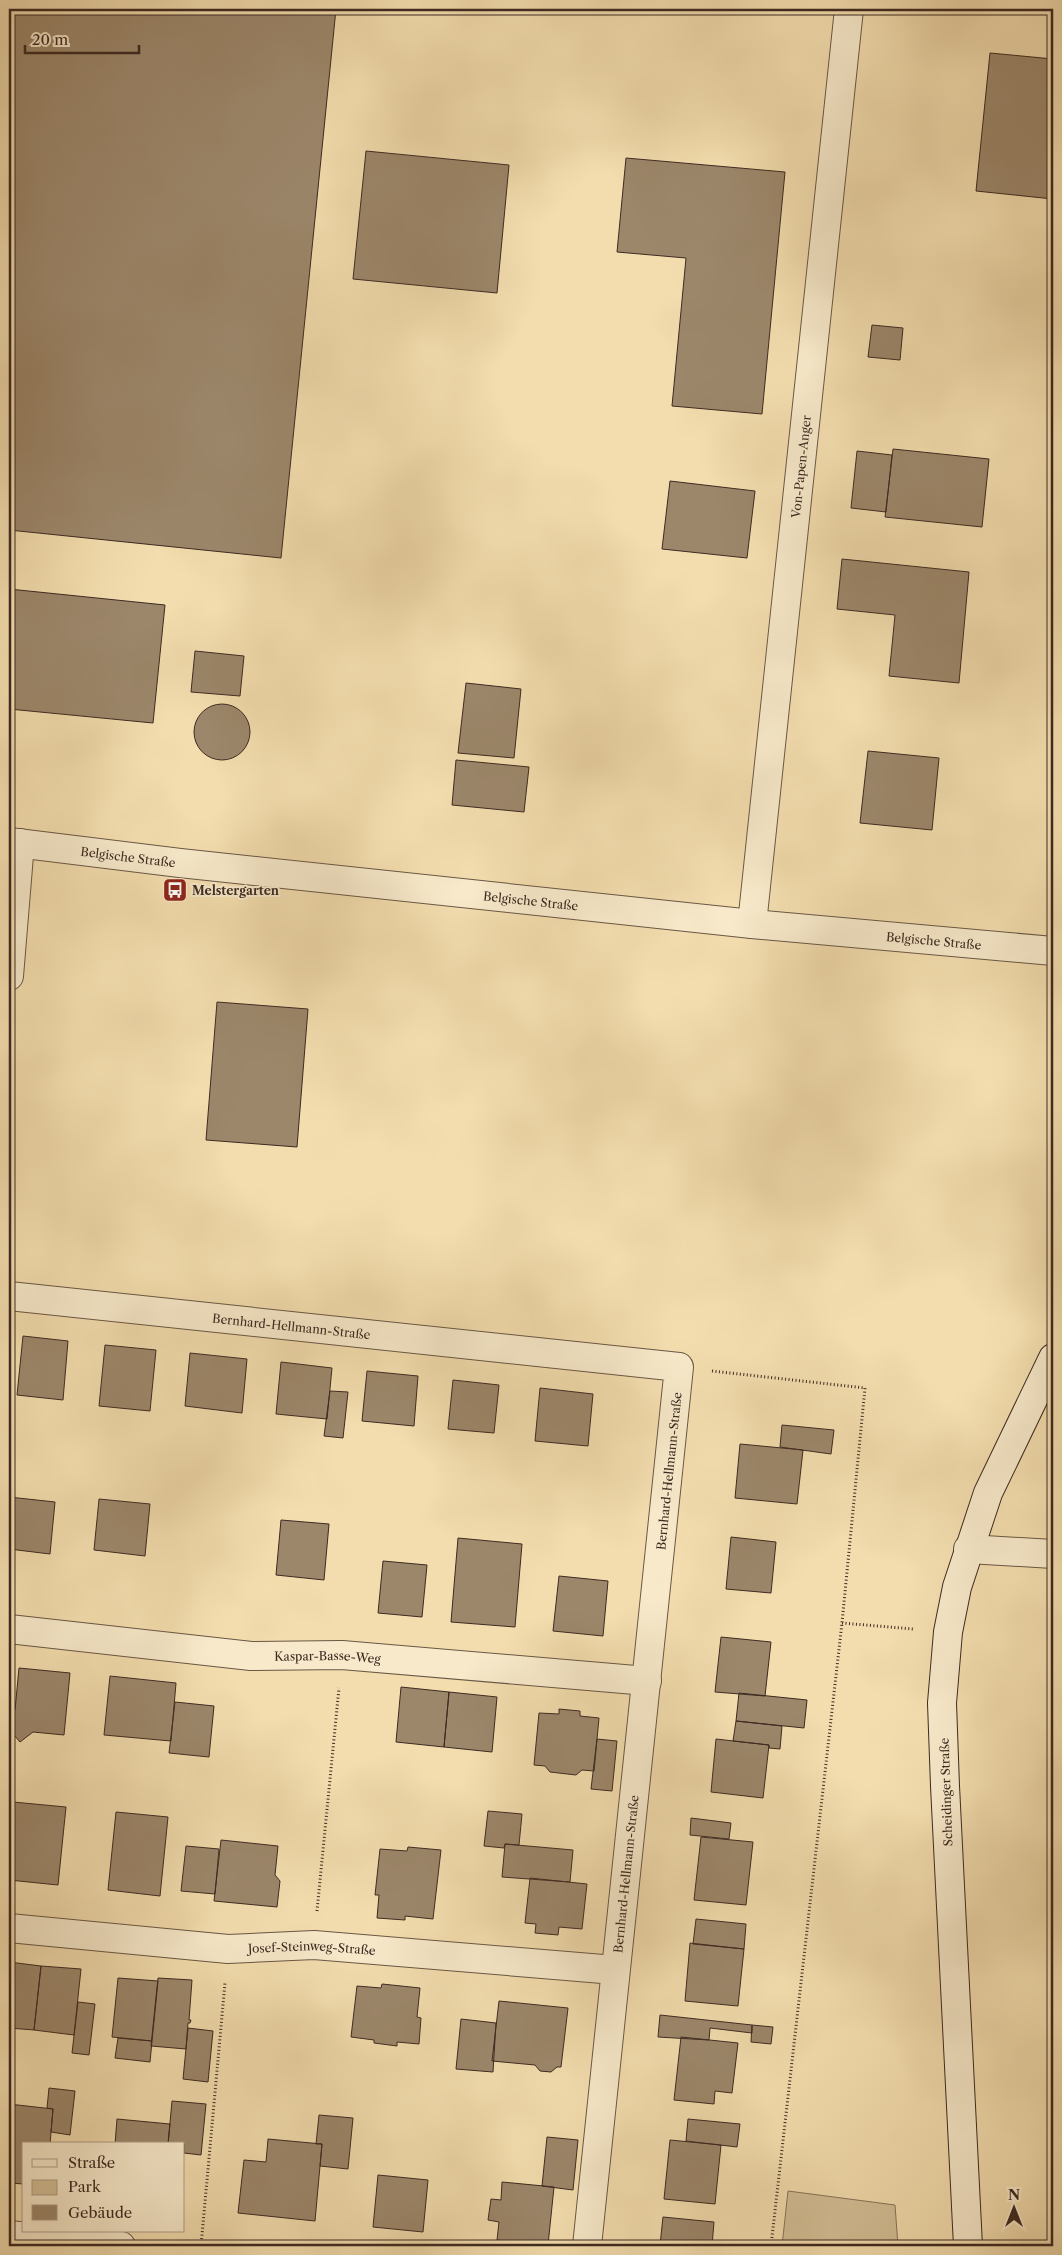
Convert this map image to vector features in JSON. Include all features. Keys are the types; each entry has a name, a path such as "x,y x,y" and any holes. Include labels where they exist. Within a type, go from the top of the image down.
{"street":[{"name":"Von-Papen-Anger","path":"752,924 849,9"},
{"name":"Belgische Straße","path":"14,842 190,864 752,924 1053,951"},
{"path":"9,976 14,842"},
{"name":"Bernhard-Hellmann-Straße","path":"9,1296 679,1367 587,2246"},
{"name":"Scheidinger Straße","path":"968,2246 942,1703 948,1632 957,1587 968,1548 988,1493 1053,1358"},
{"path":"968,1548 1053,1554"},
{"name":"Kaspar-Basse-Weg","path":"9,1629 251,1656 342,1655 647,1681"},
{"name":"Josef-Steinweg-Straße","path":"9,1928 228,1949 314,1945 615,1970"},
{"path":"9,2235 121,2246"}],"path":[{"path":"679,1367 865,1388 842,1623 772,2246"},
{"path":"842,1623 948,1632"},
{"path":"314,1945 342,1655"},
{"path":"201,2246 228,1949"}],"green space":[{"path":"788,2191 895,2205 898,2246 782,2246"}],"building":[{"path":"9,9 336,9 281,558 9,530"},
{"path":"990,53 1053,59 1053,199 976,191"},
{"path":"366,151 509,165 497,293 353,279"},
{"path":"626,158 785,172 762,414 672,406 686,258 617,252"},
{"path":"872,325 903,328 900,360 868,357"},
{"path":"893,449 989,459 982,527 885,517"},
{"path":"857,451 892,455 886,512 851,508"},
{"path":"670,481 755,491 747,558 662,549"},
{"path":"842,559 969,572 959,683 889,676 895,615 837,609"},
{"path":"9,589 165,605 153,723 9,709"},
{"path":"195,651 244,656 240,696 191,692"},
{"path":"466,683 521,689 514,758 458,753"},
{"path":"216,704 228,704 238,708 246,716 250,732 246,748 238,756 228,760 216,760 206,756 198,748 194,738 194,726 198,716 206,708"},
{"path":"868,751 939,758 932,830 860,823"},
{"path":"456,760 529,767 524,812 452,805"},
{"path":"217,1002 308,1009 297,1147 206,1140"},
{"path":"23,1336 68,1341 63,1400 17,1395"},
{"path":"105,1345 156,1350 150,1411 99,1406"},
{"path":"190,1353 247,1359 242,1413 185,1406"},
{"path":"281,1362 332,1368 327,1419 276,1414"},
{"path":"367,1371 418,1376 414,1426 362,1421"},
{"path":"453,1380 499,1385 494,1433 448,1429"},
{"path":"540,1388 593,1394 588,1446 535,1441"},
{"path":"330,1391 348,1392 343,1438 324,1436"},
{"path":"782,1425 834,1430 831,1454 780,1447"},
{"path":"740,1444 803,1450 797,1504 735,1498"},
{"path":"9,1497 55,1502 50,1554 9,1549"},
{"path":"99,1499 150,1504 145,1556 94,1550"},
{"path":"281,1520 329,1524 324,1580 276,1575"},
{"path":"731,1537 776,1542 771,1593 726,1589"},
{"path":"458,1538 522,1544 515,1627 451,1622"},
{"path":"383,1561 427,1565 422,1617 378,1613"},
{"path":"559,1576 608,1581 603,1636 553,1631"},
{"path":"721,1637 771,1642 765,1696 715,1692"},
{"path":"19,1668 70,1673 64,1735 33,1732 20,1742 9,1729 9,1716 15,1710"},
{"path":"110,1676 176,1683 171,1741 104,1735"},
{"path":"401,1687 449,1692 444,1747 396,1742"},
{"path":"449,1692 497,1697 492,1752 444,1747"},
{"path":"739,1693 807,1700 804,1728 736,1721"},
{"path":"175,1702 214,1706 209,1757 169,1753"},
{"path":"559,1709 580,1711 580,1716 599,1718 594,1771 582,1770 576,1775 550,1772 545,1766 534,1765 539,1713 559,1714"},
{"path":"736,1721 782,1726 780,1749 769,1748 769,1745 733,1741"},
{"path":"597,1739 617,1741 612,1791 591,1789"},
{"path":"716,1739 769,1745 763,1798 711,1792"},
{"path":"13,1802 66,1807 58,1885 9,1880 9,1848"},
{"path":"488,1811 522,1814 519,1845 505,1844 504,1848 484,1846"},
{"path":"116,1812 168,1817 160,1896 108,1890"},
{"path":"691,1818 731,1823 729,1839 690,1835"},
{"path":"701,1837 753,1842 746,1905 694,1900"},
{"path":"221,1840 278,1846 275,1875 280,1881 277,1907 214,1901"},
{"path":"505,1844 573,1850 570,1882 502,1877"},
{"path":"186,1846 219,1849 215,1894 181,1891"},
{"path":"408,1847 441,1850 433,1919 405,1916 405,1920 377,1918 379,1895 375,1895 380,1849 407,1851"},
{"path":"530,1878 587,1884 582,1929 559,1927 558,1935 535,1933 536,1924 525,1923"},
{"path":"696,1919 746,1924 744,1949 693,1944"},
{"path":"690,1943 744,1949 738,2006 685,2001"},
{"path":"9,1962 41,1966 34,2030 9,2028"},
{"path":"41,1966 81,1969 74,2035 34,2030"},
{"path":"118,1978 158,1981 152,2041 112,2037"},
{"path":"158,1978 192,1980 189,2020 191,2020 188,2023 186,2049 151,2046"},
{"path":"382,1984 420,1988 417,2017 421,2018 419,2044 397,2042 397,2046 351,2037 357,1986 381,1988"},
{"path":"499,2001 568,2008 561,2067 557,2067 551,2072 540,2071 535,2065 492,2061"},
{"path":"78,2002 95,2004 89,2055 72,2053"},
{"path":"660,2015 752,2025 752,2033 710,2028 709,2040 658,2037"},
{"path":"461,2019 496,2023 493,2072 456,2069"},
{"path":"752,2025 773,2027 771,2044 751,2042"},
{"path":"188,2028 213,2031 208,2082 183,2079"},
{"path":"681,2037 738,2043 732,2093 715,2091 714,2104 674,2100"},
{"path":"118,2038 152,2041 150,2062 115,2058"},
{"path":"49,2088 75,2091 70,2135 51,2132 53,2109 47,2108"},
{"path":"172,2101 206,2104 201,2155 185,2153 185,2142 168,2142"},
{"path":"9,2104 53,2109 50,2142 22,2142 22,2184 9,2183"},
{"path":"319,2115 353,2118 348,2169 320,2166 322,2144 316,2144"},
{"path":"117,2119 170,2124 168,2142 115,2142"},
{"path":"688,2119 740,2124 737,2147 686,2141"},
{"path":"547,2137 578,2140 573,2190 542,2186"},
{"path":"268,2139 322,2144 315,2221 238,2213 244,2160 266,2162"},
{"path":"670,2140 721,2145 715,2204 664,2199"},
{"path":"378,2175 428,2180 423,2232 373,2227"},
{"path":"502,2182 554,2187 548,2245 497,2240 499,2222 488,2220 491,2199 501,2200"},
{"path":"663,2217 714,2222 712,2246 660,2245"}],"place":[{"name":"Melstergarten","path":"175,890"}]}
